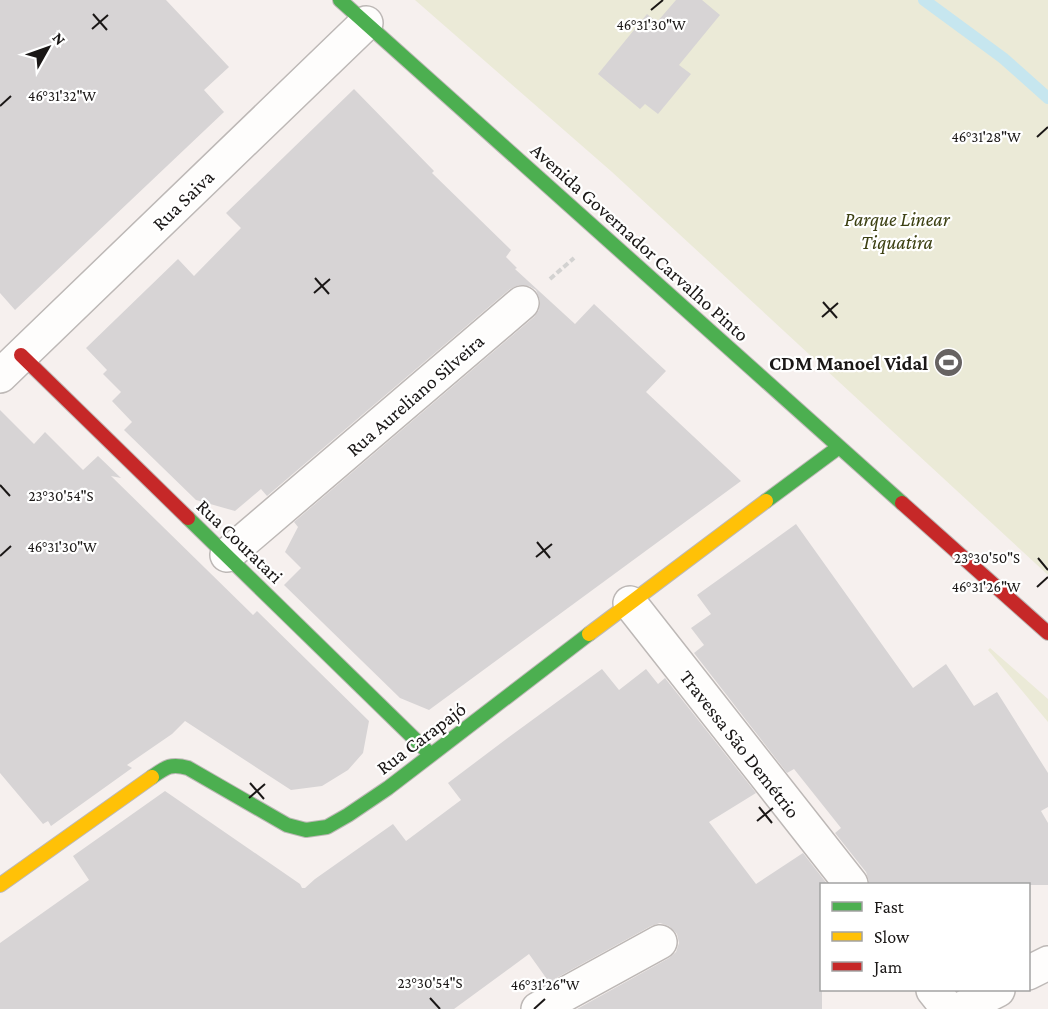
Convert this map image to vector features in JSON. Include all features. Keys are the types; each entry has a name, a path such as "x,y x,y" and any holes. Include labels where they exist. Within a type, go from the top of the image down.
{"street":[{"name":"Avenida Governador Carvalho Pinto","path":"340,0 1048,633"},
{"name":"Rua Saiva","path":"10,366 366,23"},
{"name":"Rua Aureliano Silveira","path":"227,555 522,303"},
{"name":"Rua Couratari","path":"10,366 227,555 431,755"},
{"name":"Rua Carapajó","path":"0,885 165,768 177,765 188,768 287,825 306,830 327,827 388,788 839,447"},
{"name":"Travessa São Demétrio","path":"630,603 849,883"},
{"path":"538,1009 660,942"},
{"path":"1030,972 1048,963"},
{"path":"934,991 948,1009"},
{"path":"961,1009 996,991"}],"path":[{"path":"522,303 602,234"}],"green space":[{"name":"CDM Manoel Vidal","path":"415,0 1048,0 1048,575 612,172"},
{"path":"990,648 1048,699 1048,722 988,650"}],"building":[{"path":"0,0 166,0 229,67 204,90 224,112 15,310 0,293"},
{"path":"676,0 702,0 720,15 679,65 691,74 658,114 645,104 640,109 598,74 647,14 657,22"},
{"path":"354,89 434,171 432,173 511,250 506,257 517,268 515,269 575,324 594,304 666,371 646,392 741,481 429,710 400,698 284,585 301,568 285,552 298,527 294,522 534,317 539,310 540,300 536,290 529,286 519,285 510,289 267,496 261,489 235,511 196,500 124,430 132,422 112,401 121,392 103,374 107,370 86,348 178,259 194,276 241,228 226,213"},
{"path":"0,410 34,444 45,432 83,470 98,456 121,478 111,476 253,615 257,611 369,721 363,753 348,770 322,786 291,790 185,721 172,734 127,765 132,768 51,826 48,821 43,824 0,773"},
{"path":"796,524 913,688 946,664 974,706 997,692 1048,773 1048,807 1041,811 1048,823 1048,885 869,883 866,872 835,833 841,828 794,769 787,773 694,653 704,645 691,628 711,614 697,595"},
{"path":"602,669 619,690 646,669 658,684 665,678 756,793 709,822 756,884 803,853 826,883 820,883 822,1009 577,1009 676,952 679,943 677,934 669,926 660,923 549,982 529,954 454,1009 0,1009 0,943 89,880 73,856 165,791 305,888 393,824 406,841 461,800 448,783"}],"waterway":[{"path":"924,0 1003,58 1048,98"}],"traffic: fast":[{"path":"340,0 902,503"},
{"path":"766,501 839,447"},
{"path":"188,518 431,755"},
{"path":"152,777 169,767 188,768 287,825 306,830 327,827 388,788 589,634"}],"traffic: slow":[{"path":"589,634 766,501"},
{"path":"0,885 152,777"}],"traffic: jam":[{"path":"21,355 188,518"},
{"path":"902,503 1048,633"}],"place":[{"name":"CDM Manoel Vidal","path":"949,363"}],"park label":[{"name":"Parque Linear Tiquatira","path":"897,230"}]}
